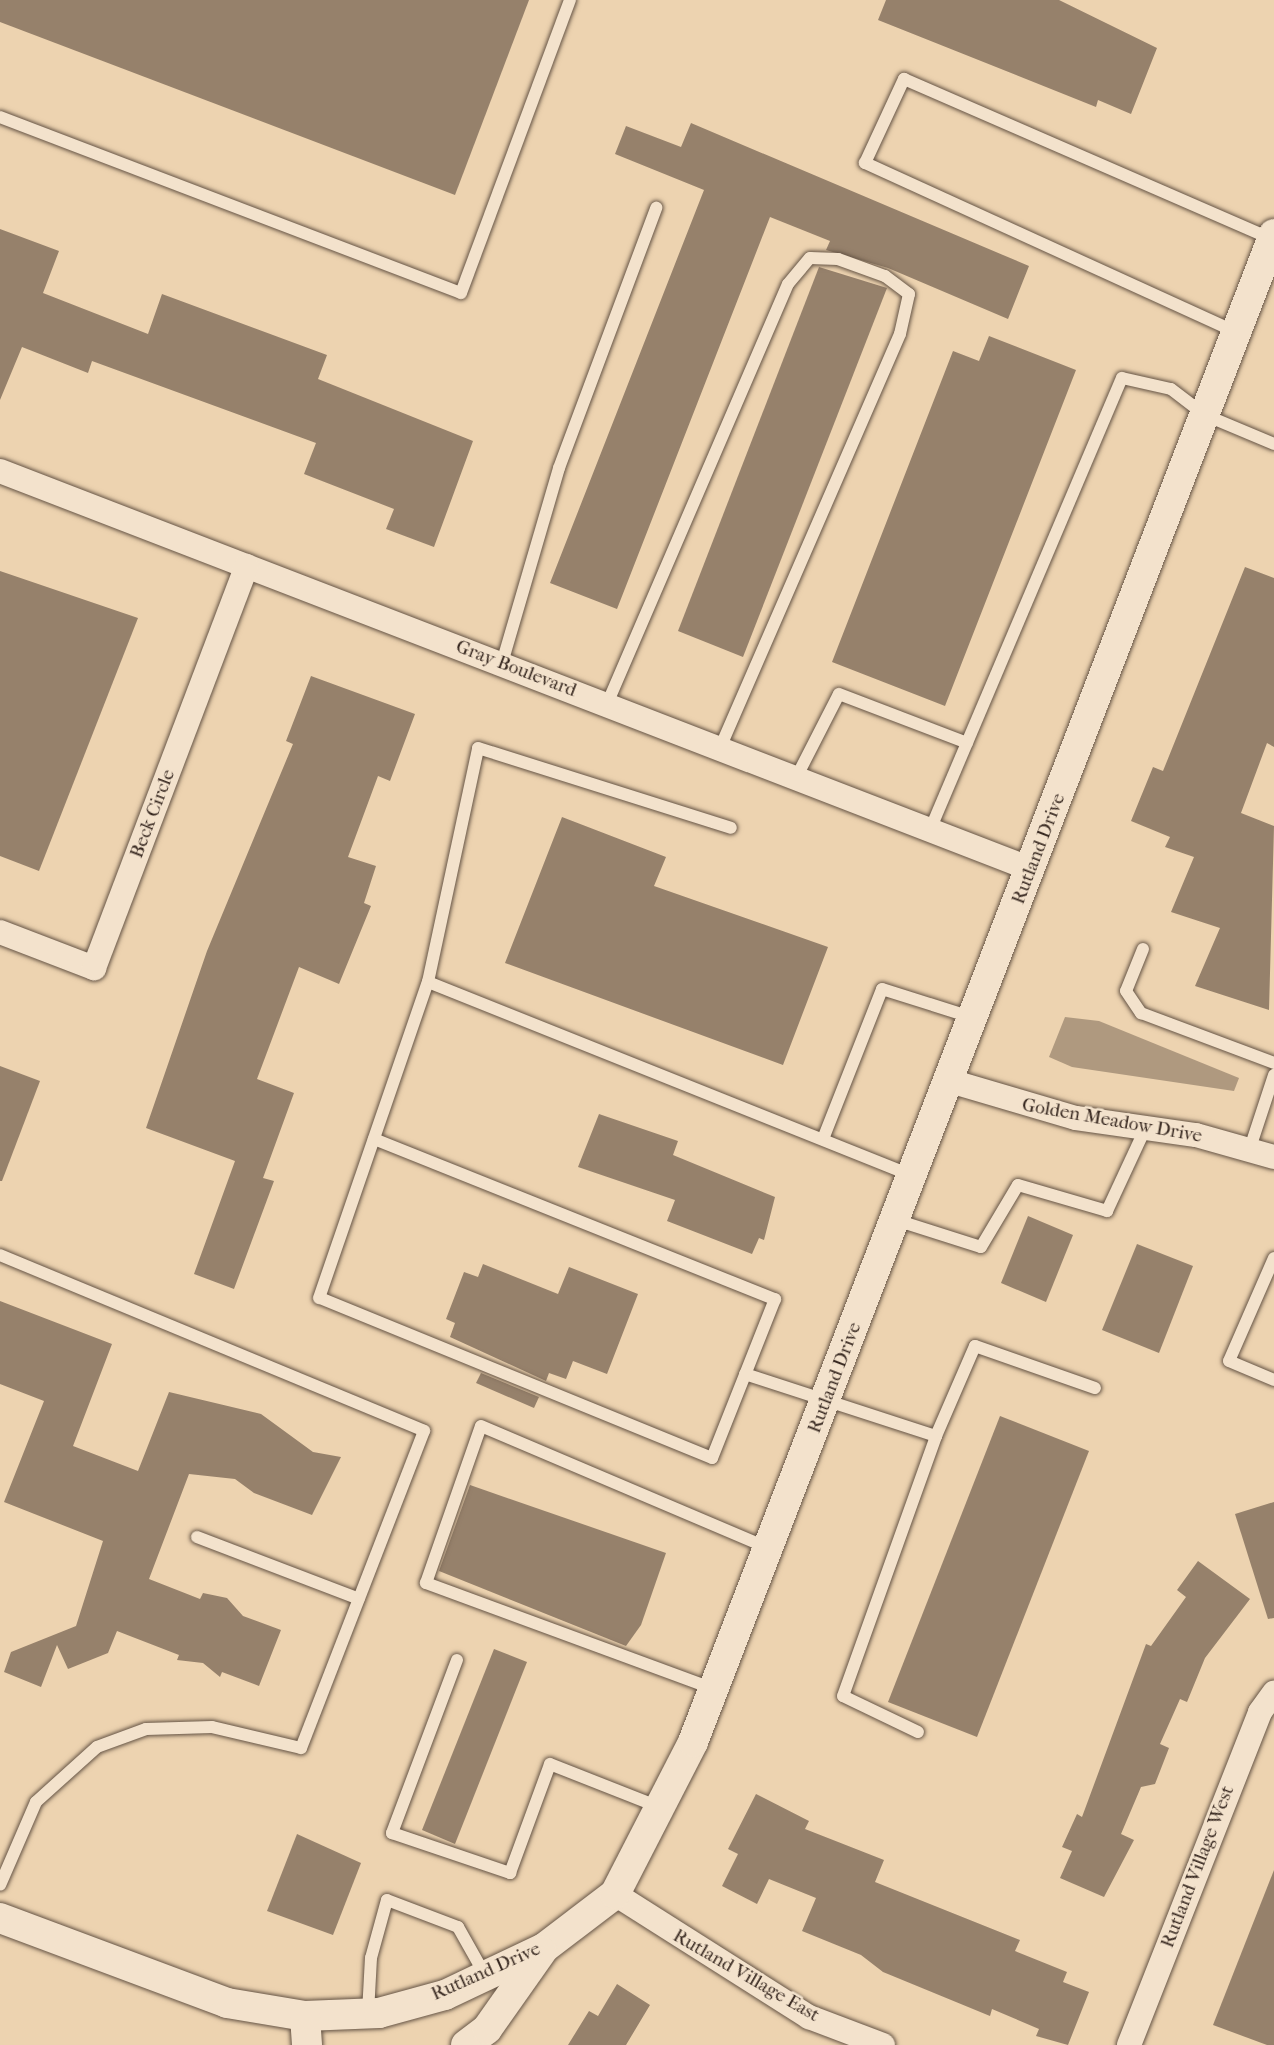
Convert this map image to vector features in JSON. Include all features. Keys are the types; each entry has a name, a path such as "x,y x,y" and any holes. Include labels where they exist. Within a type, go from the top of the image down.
{"street":[{"name":"Rutland Drive","path":"0,1918 306,2031 445,1995 544,1948 615,1894 663,1809 714,1689 975,1018 1273,237"},
{"name":"Gray Boulevard","path":"0,471 1031,869"},
{"name":"Beck Circle","path":"0,932 94,968 247,566"},
{"name":"Golden Meadow Drive","path":"950,1082 1063,1115 1250,1148 1274,1157"},
{"name":"Rutland Village West","path":"1129,2045 1260,1712 1274,1693"},
{"name":"Rutland Village East","path":"615,1894 809,2017 883,2045"},
{"path":"466,2045 487,2029 544,1948"}],"lane":[{"path":"0,117 461,293 570,0"},
{"path":"1236,333 865,163 904,79 1273,237"},
{"path":"502,663 559,468 656,208"},
{"path":"607,704 788,284 810,258 838,259 885,276 909,294 901,334 720,748"},
{"path":"930,830 1122,378 1171,389 1205,415 1274,444"},
{"path":"796,778 839,694 967,743"},
{"path":"374,1139 775,1298 712,1458 319,1298 428,982 478,748 731,828"},
{"path":"1143,949 1126,991 1141,1013 1274,1063"},
{"path":"428,982 914,1176"},
{"path":"823,1139 882,989 975,1018"},
{"path":"1250,1148 1274,1075"},
{"path":"896,1220 981,1247 1018,1185 1107,1211 1145,1129"},
{"path":"0,1255 424,1431 302,1748 212,1727 146,1729 97,1747 36,1802 0,1885"},
{"path":"1274,1258 1229,1361 1274,1380"},
{"path":"918,1732 843,1696 936,1436 975,1346 1095,1388"},
{"path":"745,1374 936,1436"},
{"path":"714,1689 426,1583 481,1426 769,1548"},
{"path":"197,1537 359,1599"},
{"path":"457,1660 391,1833 510,1873 550,1764 663,1809"},
{"path":"368,2014 371,1958 387,1900 458,1927 485,1976"}],"shaded area":[{"path":"1065,1017 1099,1021 1239,1078 1234,1091 1072,1067 1049,1057"}],"building":[{"path":"0,0 529,0 455,195 0,22"},
{"path":"886,0 1059,0 1157,48 1131,114 1098,100 1096,107 878,20"},
{"path":"691,123 1029,266 1008,319 888,268 826,250 830,241 770,217 617,609 550,583 704,190 615,154 626,126 681,147"},
{"path":"0,229 59,251 43,293 148,334 162,294 327,355 318,379 473,441 434,547 386,529 394,509 304,474 316,443 92,361 88,373 22,347 0,400"},
{"path":"819,267 887,288 743,657 678,631"},
{"path":"989,336 1076,370 945,706 832,662 953,351 979,361"},
{"path":"1245,567 1274,578 1274,747 1267,743 1241,813 1274,826 1269,1010 1195,986 1220,928 1171,912 1194,857 1165,847 1170,837 1131,821 1153,767 1163,771"},
{"path":"0,571 138,618 39,871 0,856"},
{"path":"311,676 415,714 390,781 378,776 348,857 376,866 364,903 371,906 339,984 299,967 257,1079 294,1093 263,1178 274,1181 234,1289 194,1274 235,1161 146,1128 207,951 293,744 286,741"},
{"path":"562,817 666,857 654,886 828,947 783,1065 505,963"},
{"path":"0,1066 40,1081 2,1181 0,1181"},
{"path":"599,1114 678,1141 673,1155 775,1197 764,1240 759,1238 752,1254 667,1221 675,1200 578,1167"},
{"path":"1028,1216 1073,1235 1046,1302 1001,1283"},
{"path":"1137,1244 1193,1266 1159,1353 1102,1330"},
{"path":"483,1264 558,1294 569,1267 638,1294 607,1374 573,1361 566,1379 549,1373 546,1381 450,1337 455,1323 446,1319 464,1272 478,1277"},
{"path":"0,1301 112,1344 73,1446 138,1471 169,1392 261,1414 313,1452 341,1457 312,1515 254,1493 235,1479 189,1474 149,1579 200,1599 203,1593 227,1598 243,1616 281,1630 259,1686 222,1672 220,1677 203,1663 177,1660 179,1655 117,1631 108,1653 68,1669 57,1645 41,1687 4,1672 11,1652 76,1626 103,1541 4,1502 44,1401 0,1384"},
{"path":"481,1373 539,1397 534,1408 476,1383"},
{"path":"1000,1416 1089,1451 977,1737 888,1702"},
{"path":"470,1485 666,1553 641,1625 626,1646 439,1571"},
{"path":"1274,1502 1274,1618 1268,1619 1235,1514"},
{"path":"1198,1561 1250,1599 1205,1658 1187,1702 1180,1699 1160,1744 1169,1748 1155,1784 1141,1787 1121,1834 1134,1840 1104,1897 1060,1878 1072,1851 1062,1847 1077,1814 1082,1817 1146,1644 1151,1646 1186,1597 1177,1590"},
{"path":"494,1649 527,1662 455,1844 422,1830"},
{"path":"756,1794 809,1821 805,1829 884,1860 875,1882 1020,1940 1015,1951 1067,1972 1063,1982 1089,1992 1068,2045 1036,2036 1039,2029 992,2009 990,2016 883,1972 861,1955 802,1931 816,1898 769,1879 757,1904 722,1886 738,1854 728,1849"},
{"path":"297,1834 361,1863 333,1935 267,1911"},
{"path":"1274,1870 1274,2045 1267,2045 1213,2025"},
{"path":"617,1984 650,2005 626,2045 568,2045 589,2011 598,2016"}]}
